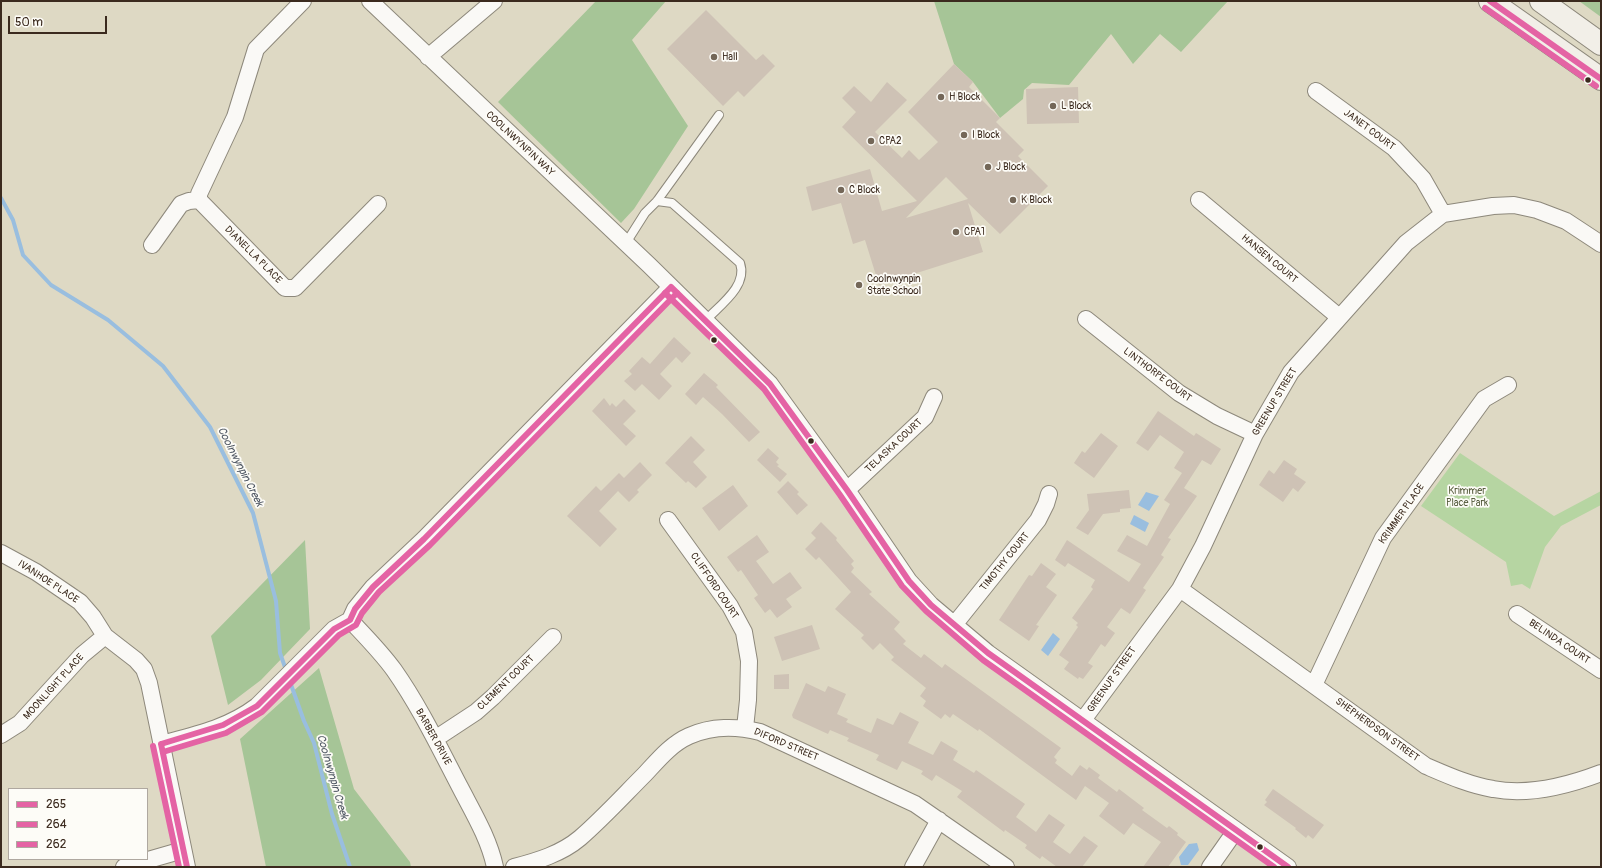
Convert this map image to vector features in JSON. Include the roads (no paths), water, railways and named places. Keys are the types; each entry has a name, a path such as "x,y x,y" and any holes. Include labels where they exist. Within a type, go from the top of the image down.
{"main road":[{"path":"1490,1 1601,79"},
{"path":"1541,1 1601,44"}],"street":[{"path":"152,245 181,204 188,201 199,200 199,194 235,117 256,49 303,1"},
{"name":"COOLNWYNPIN WAY","path":"370,1 671,286 770,384 847,490 909,581 931,605 954,626 988,653 1288,867"},
{"path":"428,57 494,1"},
{"name":"JANET COURT","path":"1316,91 1394,148 1423,179 1443,214"},
{"name":"DIANELLA PLACE","path":"199,200 285,288 295,288 378,204"},
{"name":"HANSEN COURT","path":"1199,200 1338,317"},
{"name":"GREENUP STREET","path":"1083,720 1180,589 1203,546 1255,434 1292,372 1338,317 1406,243 1443,214 1493,206 1514,205 1537,210 1566,222 1601,244"},
{"path":"161,744 214,730 247,713 257,706 334,629 350,620 355,609 373,587 424,539 671,286"},
{"name":"LINTHORPE COURT","path":"1086,319 1179,393 1217,416 1255,434"},
{"name":"KRIMMER PLACE","path":"1314,685 1383,538 1484,399 1508,385"},
{"name":"TELASKA COURT","path":"847,490 925,417 934,397"},
{"name":"TIMOTHY COURT","path":"954,626 1038,520 1049,494"},
{"name":"CLIFFORD COURT","path":"668,520 730,606 744,632 749,662 748,700 745,728"},
{"name":"IVANHOE PLACE","path":"1,553 36,572 80,602 93,617 105,636"},
{"name":"SHEPHERDSON STREET","path":"1180,589 1426,766 1459,780 1493,789 1521,790 1558,788 1601,773"},
{"name":"BELINDA COURT","path":"1517,614 1601,670"},
{"name":"BARBER DRIVE","path":"350,620 394,671 435,739 481,828 492,854 495,867"},
{"path":"105,636 128,653 144,669 149,683 187,867"},
{"name":"MOONLIGHT PLACE","path":"1,735 20,723 82,655 105,636"},
{"name":"CLEMENT COURT","path":"435,739 476,712 553,637"},
{"name":"DIFORD STREET","path":"514,867 546,858 579,839 610,810 667,751 688,736 715,728 745,728 760,732 890,791 915,804 940,820 1006,867"},
{"path":"913,867 940,820"},
{"path":"1210,867 1236,830"},
{"path":"124,867 183,850"}],"lane":[{"path":"626,243 645,213 657,201 719,115"},
{"path":"657,201 672,203 740,263 742,270 737,287 706,320"}],"water":[{"path":"1146,492 1159,496 1149,511 1138,505"},
{"path":"1134,515 1149,523 1145,532 1130,524"},
{"path":"1053,633 1060,639 1048,656 1041,650"},
{"path":"1197,843 1199,850 1188,865 1181,865 1179,857 1189,844"}],"waterway":[{"name":"Coolnwynpin Creek","path":"1,198 13,220 23,255 51,285 108,320 163,366 210,427 253,513 276,601 280,653 286,670"},
{"name":"Coolnwynpin Creek","path":"289,679 304,721 314,743 332,814 350,867"}],"place":[{"name":"Hall","path":"714,57"},
{"name":"H Block","path":"941,97"},
{"name":"L Block","path":"1053,106"},
{"name":"I Block","path":"964,135"},
{"name":"CPA2","path":"871,141"},
{"name":"J Block","path":"988,167"},
{"name":"C Block","path":"841,190"},
{"name":"K Block","path":"1013,200"},
{"name":"CPA1","path":"956,232"},
{"name":"Coolnwynpin State School","path":"859,285"}],"park label":[{"name":"Krimmer Place Park","path":"1467,496"}]}
